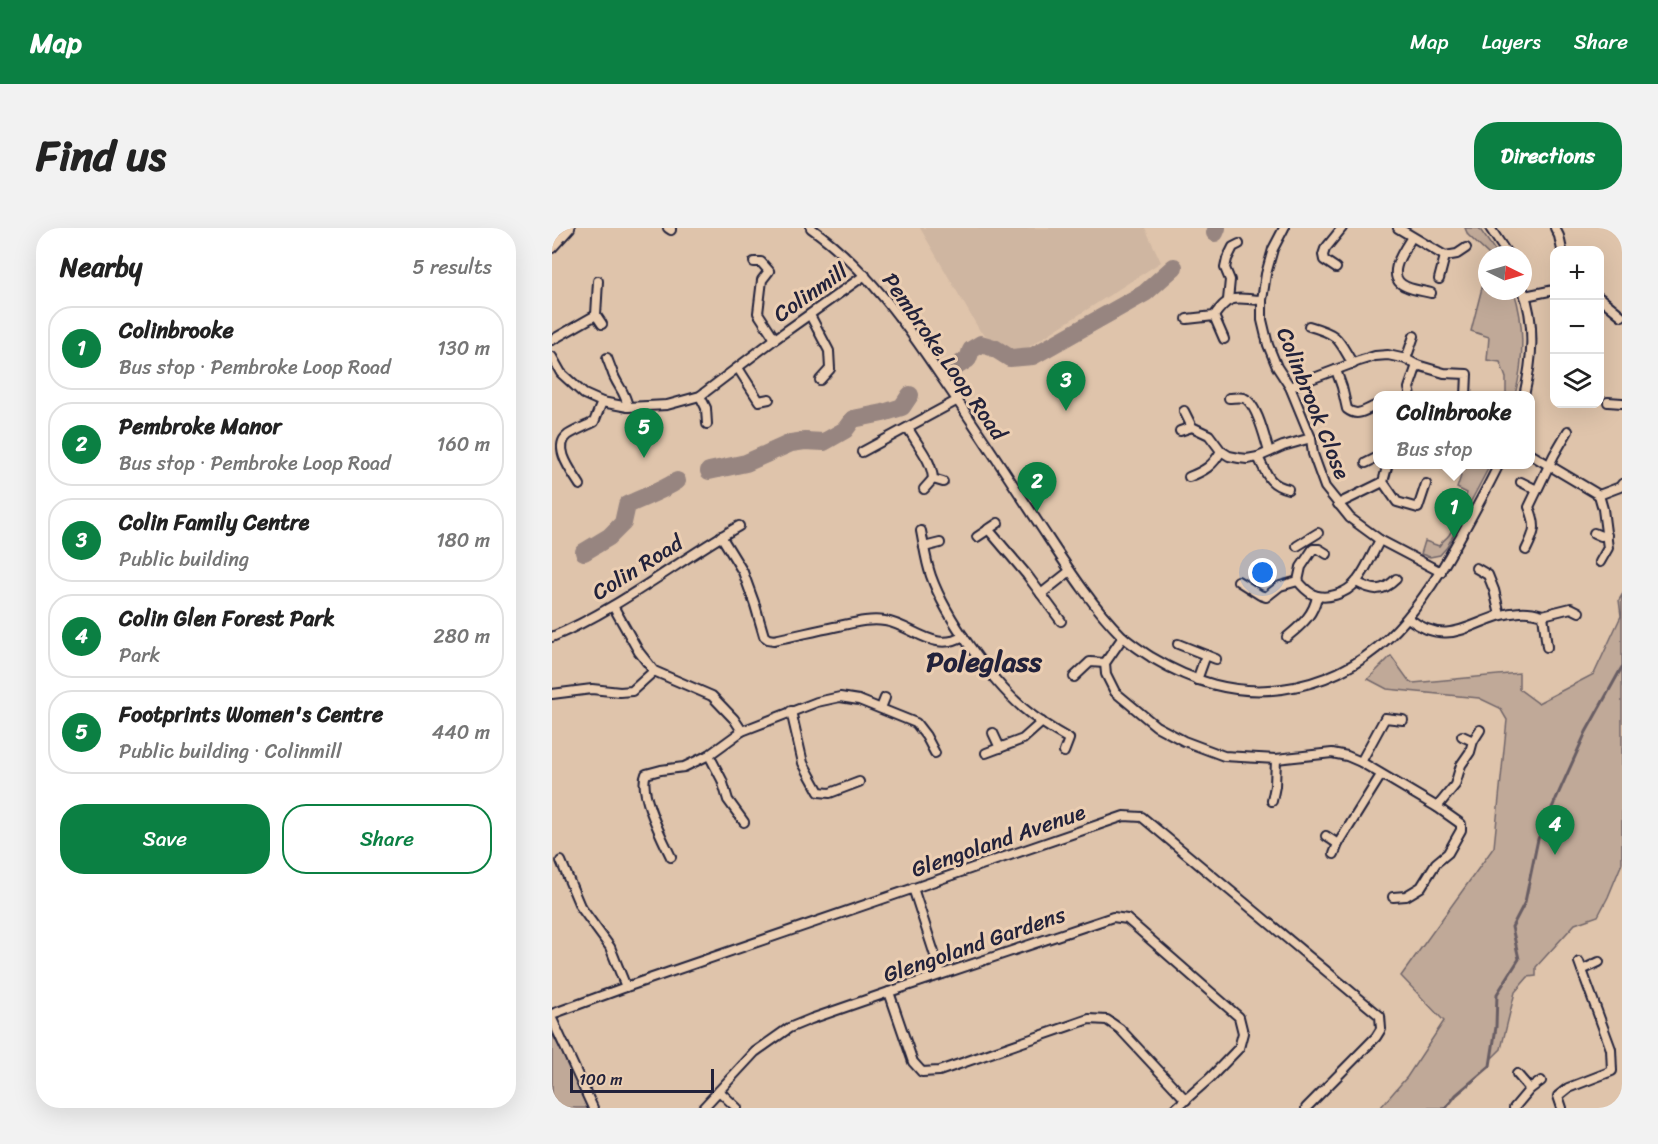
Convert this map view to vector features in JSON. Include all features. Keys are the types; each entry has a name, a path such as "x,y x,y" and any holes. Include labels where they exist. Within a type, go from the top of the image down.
{"street":[{"path":"552,248 570,228"},
{"name":"Pembroke Loop Road","path":"811,228 836,247 865,275 895,310 958,400 1070,571 1123,637 1160,662 1197,680 1228,688 1259,690 1287,688 1320,681 1348,669 1365,658 1386,642 1422,601 1441,572 1497,469"},
{"name":"Colinbrook Close","path":"1284,228 1273,249 1266,274 1262,320 1268,345 1290,387 1311,438 1313,454 1325,487 1350,518 1380,540 1441,572"},
{"path":"1336,268 1324,260 1323,255 1325,249 1342,228"},
{"path":"1398,228 1445,256 1457,254 1466,248"},
{"path":"1490,228 1502,246"},
{"path":"1555,228 1561,246"},
{"path":"1412,237 1397,262 1395,272 1398,280 1405,286 1431,293"},
{"path":"1187,319 1214,316 1228,300 1230,280 1225,268 1233,247 1239,244"},
{"path":"1439,279 1445,256"},
{"name":"Colinmill","path":"754,262 761,262 769,271 762,280 758,313 775,339"},
{"name":"Colinmill","path":"552,357 561,373 584,394 602,402 628,407 667,405 700,396 865,275"},
{"path":"598,281 596,315 602,324"},
{"path":"1532,292 1550,290"},
{"path":"1228,300 1262,300"},
{"path":"1525,300 1531,327 1531,363 1525,391"},
{"path":"1602,300 1622,316"},
{"path":"552,340 596,315"},
{"path":"810,315 829,351 830,369 820,380"},
{"path":"1214,316 1224,339"},
{"path":"1310,326 1338,338 1353,363"},
{"path":"1406,359 1414,336"},
{"path":"1290,387 1374,356 1388,355 1444,373 1467,374 1466,391"},
{"path":"607,358 611,370 626,395 628,407"},
{"path":"1410,391 1417,365"},
{"path":"738,368 759,401 769,399"},
{"path":"1336,370 1347,409 1359,414 1373,407"},
{"path":"700,396 706,408 707,424"},
{"path":"1229,398 1243,398 1250,402 1255,409 1269,452"},
{"path":"862,452 958,400"},
{"path":"580,485 561,450 562,442 567,436 594,422 602,402"},
{"path":"1608,402 1622,403"},
{"path":"1184,411 1192,427 1209,435 1221,451 1229,456 1247,459 1258,457 1311,438"},
{"path":"1180,431 1192,427"},
{"path":"908,428 933,472 933,479 924,489"},
{"path":"1526,550 1534,534 1535,525 1529,507 1568,431"},
{"path":"1189,477 1205,470 1215,462 1221,451"},
{"path":"1258,457 1270,481 1278,487 1288,489"},
{"path":"1535,457 1599,495 1608,548 1600,562"},
{"path":"1366,463 1373,459"},
{"path":"1338,504 1383,482 1386,469"},
{"path":"933,479 943,482"},
{"path":"1383,482 1397,502 1418,508 1426,484"},
{"path":"1521,482 1537,490"},
{"path":"1599,495 1620,487 1622,484"},
{"path":"977,537 998,523"},
{"name":"Colin Road","path":"552,637 613,606 739,526"},
{"path":"988,529 1061,621"},
{"path":"921,531 930,574 938,593 963,636 991,673 1022,706 1069,740 1064,752"},
{"path":"1297,546 1318,533"},
{"path":"1594,533 1601,536 1606,535"},
{"path":"721,536 743,572 764,636 768,639 774,640 846,624 882,620 896,623 928,640 937,642 946,643 963,636"},
{"path":"1308,539 1313,549"},
{"path":"1298,581 1310,594 1317,596 1337,595 1346,591 1356,582 1380,540"},
{"path":"924,547 940,543"},
{"path":"1313,549 1319,549 1327,554"},
{"path":"1298,581 1301,567 1313,549"},
{"path":"1476,568 1488,575 1500,615"},
{"path":"1041,594 1070,571"},
{"path":"1356,582 1369,589 1377,590 1390,586 1396,579"},
{"path":"1238,581 1266,597 1280,586 1298,581"},
{"path":"1287,638 1312,612 1317,596"},
{"path":"613,606 639,652 654,671 712,696 742,731"},
{"path":"1408,618 1418,626 1446,634 1500,615 1519,612 1543,615 1571,608 1579,612"},
{"path":"1543,615 1547,647"},
{"path":"1291,620 1298,628"},
{"path":"1123,637 1105,663 1106,674 1115,692 1156,726 1184,741 1224,756 1276,759 1332,753 1347,756 1437,807 1461,824 1461,830 1448,853 1436,863 1421,886 1406,896 1393,897"},
{"path":"1178,644 1216,659"},
{"path":"1197,680 1206,655"},
{"path":"1074,677 1090,662 1105,663"},
{"path":"552,694 592,689 632,691 654,671"},
{"path":"672,857 654,821 644,784 646,774 684,767 709,755 742,731 791,711 817,702 840,698 859,700 916,723 935,753"},
{"path":"881,708 885,698"},
{"path":"791,711 803,763 819,792 830,793 859,782"},
{"path":"1361,762 1385,718 1403,720"},
{"path":"986,753 1023,739 1042,722"},
{"path":"1437,807 1455,785 1458,771 1480,730"},
{"path":"993,733 1000,748"},
{"path":"1462,736 1473,741"},
{"path":"709,755 722,780 728,800 744,822"},
{"path":"1272,801 1276,759"},
{"path":"1334,854 1381,775"},
{"name":"Glengoland Avenue","path":"552,1014 1124,816 1142,817 1380,1016 1382,1029 1376,1037 1306,1108"},
{"path":"1326,836 1338,844"},
{"path":"561,861 580,906 610,947 626,987"},
{"path":"913,888 941,974"},
{"name":"Glengoland Gardens","path":"703,1108 755,1052 789,1028 941,974 1113,917 1127,919 1239,1017 1243,1033 1239,1048 1186,1100"},
{"path":"1562,1108 1558,1096 1568,1088 1612,1071 1611,1048 1580,966 1599,962"},
{"path":"889,992 913,1062 922,1072 939,1071 1089,1019 1107,1020 1120,1029 1186,1100 1176,1108"},
{"path":"552,1019 593,1108"},
{"path":"1517,1074 1530,1089"},
{"path":"1514,1108 1530,1089 1541,1081"},
{"path":"719,1091 737,1108"}],"shaded area":[{"path":"920,228 1145,228 1161,262 1024,350 1000,346 980,331"},
{"path":"1465,228 1479,228 1492,246 1480,246 1468,235"},
{"path":"1479,300 1517,300 1522,343 1516,391 1506,391 1506,378 1500,362 1487,360 1489,337 1471,331"},
{"path":"1458,469 1488,469 1447,547 1440,555 1430,557 1421,554 1425,541 1439,546 1455,525 1467,493 1457,488 1461,476"},
{"path":"1622,595 1622,863 1608,897 1598,916 1575,924 1536,967 1536,976 1528,977 1515,992 1501,1049 1491,1059 1490,1066 1456,1095 1446,1108 1380,1108 1407,1077 1444,1021 1401,976 1494,847 1507,720 1500,708 1479,698 1387,689 1368,679 1391,656 1409,681 1413,683 1519,673 1519,689 1538,703 1594,674 1621,616 1619,600"},
{"path":"552,1034 588,1108 560,1108 552,1097"}],"waterway":[{"path":"1215,233 1217,228"},
{"path":"952,369 968,359 971,350 981,344 994,348 1010,358 1033,356 1145,293 1174,267"},
{"path":"709,471 746,463 791,443 824,442 845,430 853,419 902,407 910,395"},
{"path":"584,552 609,537 623,523 627,505 677,481"},
{"path":"1446,1108 1456,1095 1490,1066 1496,1027 1497,994 1519,959 1512,927 1525,902 1538,839 1586,732 1622,667"}],"place":[{"name":"Colin Family Centre","path":"1066,411"},
{"name":"Footprints Women's Centre","path":"644,458"},
{"name":"Pembroke Manor","path":"1037,512"},
{"name":"Colinbrooke","path":"1454,538"},
{"name":"Colin Glen Forest Park","path":"1555,855"}],"district":[{"name":"Poleglass","path":"984,661"}]}
